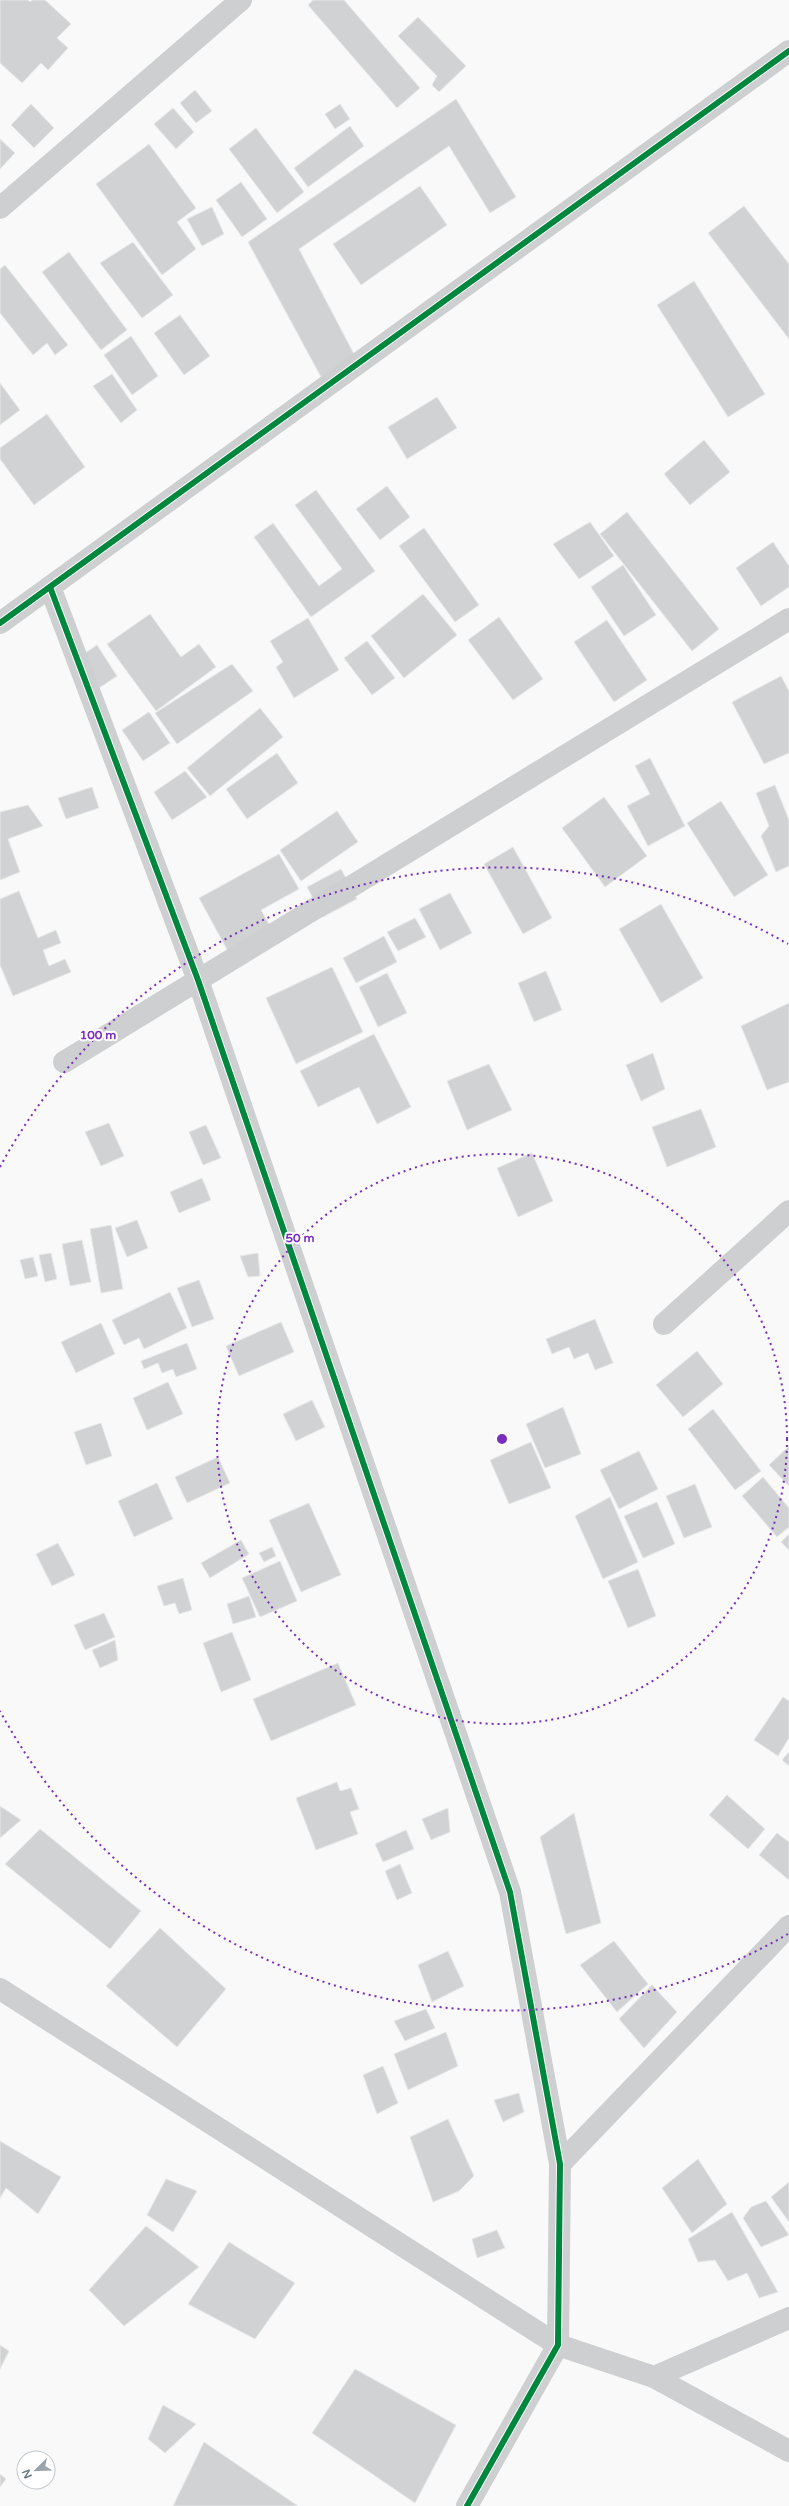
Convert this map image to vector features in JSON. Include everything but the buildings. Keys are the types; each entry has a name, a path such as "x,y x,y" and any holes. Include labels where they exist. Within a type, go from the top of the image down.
{"street":[{"path":"0,208 241,0"},
{"path":"0,623 789,51"},
{"path":"50,587 198,980 510,1892 560,2164 558,2345 467,2506"},
{"path":"64,1062 789,620"},
{"path":"664,1324 789,1211"},
{"path":"560,2164 789,1926"},
{"path":"0,1990 558,2345 654,2377 789,2451"},
{"path":"654,2377 789,2318"}],"cycle path":[{"path":"0,623 789,51"},
{"path":"50,587 198,980 510,1892 560,2164 558,2345 467,2506"}]}
